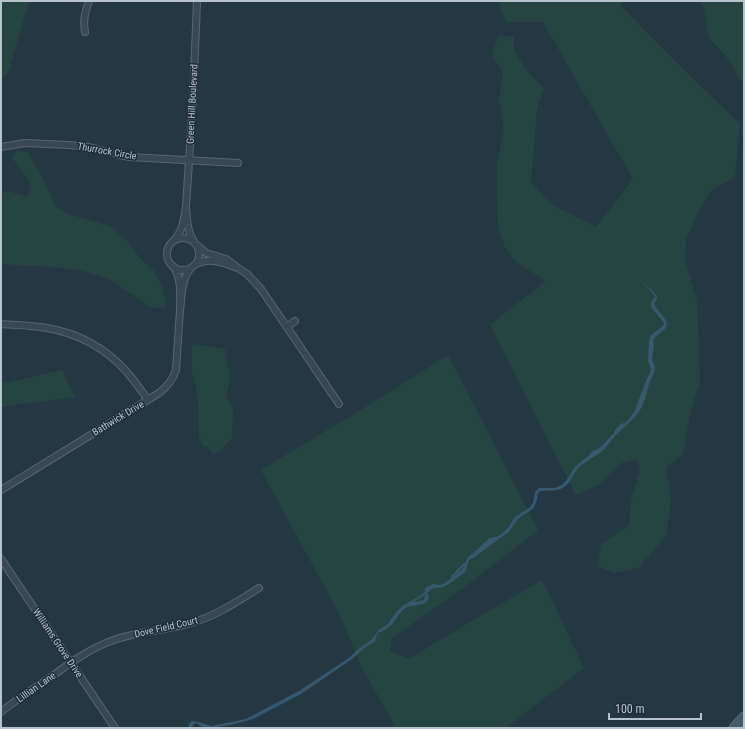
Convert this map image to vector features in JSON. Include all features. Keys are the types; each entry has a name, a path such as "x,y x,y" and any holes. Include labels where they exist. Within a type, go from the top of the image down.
{"street":[{"path":"85,32 84,14 88,1"},
{"name":"Green Hill Boulevard","path":"196,244 188,230 186,206 197,28 197,1"},
{"name":"Thurrock Circle","path":"1,147 24,143 70,145 89,147 125,156 238,163"},
{"name":"Green Hill Boulevard","path":"172,243 181,230 186,206"},
{"path":"238,268 213,260 182,270 172,265 168,259 168,248 178,239 184,238 196,244 204,252 226,259 247,274 255,282 287,327 339,404"},
{"path":"193,266 197,262 199,255 199,249 196,244"},
{"name":"Bathwick Drive","path":"172,265 179,277 180,310"},
{"name":"Bathwick Drive","path":"1,490 148,400 165,388 175,374 180,310 184,282 187,274 193,266"},
{"path":"287,327 295,321"},
{"path":"1,324 48,328 65,332 83,339 99,348 118,363 132,378 148,400"},
{"name":"Williams Grove Drive","path":"1,559 116,728"},
{"name":"Dove Field Court","path":"71,663 97,647 111,641 134,634 171,628 198,621 223,609 259,588"},
{"name":"Lillian Lane","path":"1,712 71,663"},
{"path":"734,728 744,717"}],"green space":[{"path":"1,1 29,1 8,73 1,78"},
{"path":"500,1 622,1 621,6 740,124 735,177 711,191 697,215 686,239 685,260 697,302 700,380 690,414 683,454 666,467 671,500 666,536 638,568 614,573 598,566 601,545 629,525 631,501 640,471 638,459 619,464 598,485 576,495 490,325 546,281 516,262 505,247 498,228 497,162 504,130 499,99 503,73 492,55 498,35 514,37 514,50 526,70 544,88 537,109 531,183 552,205 596,227 633,179 543,22 506,22 499,4"},
{"path":"701,1 744,1 744,85 725,55 709,38 704,9"},
{"path":"17,151 28,152 49,191 55,206 67,214 110,226 127,241 139,257 154,271 162,287 166,307 152,308 111,280 83,271 55,267 1,264 1,194 8,191 27,197 31,186 24,173 12,158"},
{"path":"192,344 225,349 230,380 226,396 233,408 232,439 214,455 207,446 204,447 199,437 198,398 192,372"},
{"path":"448,355 538,530 470,583 392,638 390,651 409,659 542,580 584,668 505,728 396,728 361,666 341,617 261,470 361,410"},
{"path":"62,370 75,397 1,407 1,384"}],"water":[{"path":"613,264 630,274 638,279 630,275"},
{"path":"638,279 655,294 657,298 654,303 655,306 667,323 665,329 653,340 654,347 652,358 655,370 642,407 636,416 603,450 580,466 567,485 556,490 540,491 534,507 517,520 509,532 469,560 465,572 443,587 428,589 426,591 429,599 426,602 420,605 405,608 391,625 378,633 375,642 367,646 352,659 301,694 251,720 209,728 204,728 196,723 192,728 189,728 189,724 192,721 213,726 246,719 299,691 349,658 358,649 371,640 379,630 387,625 397,611 404,605 424,600 425,588 433,584 440,585 445,583 462,570 468,557 490,540 500,535 508,528 515,517 529,508 533,503 535,493 539,488 555,488 562,485 574,468 602,446 629,419 634,412 651,370 648,361 649,341 651,335 663,326 664,323 651,307 651,302 655,297 652,292"}],"waterway":[{"path":"615,432 623,424"},
{"path":"590,455 598,450"},
{"path":"477,551 490,539 496,538"},
{"path":"452,577 465,563"},
{"path":"408,604 433,587"}]}
